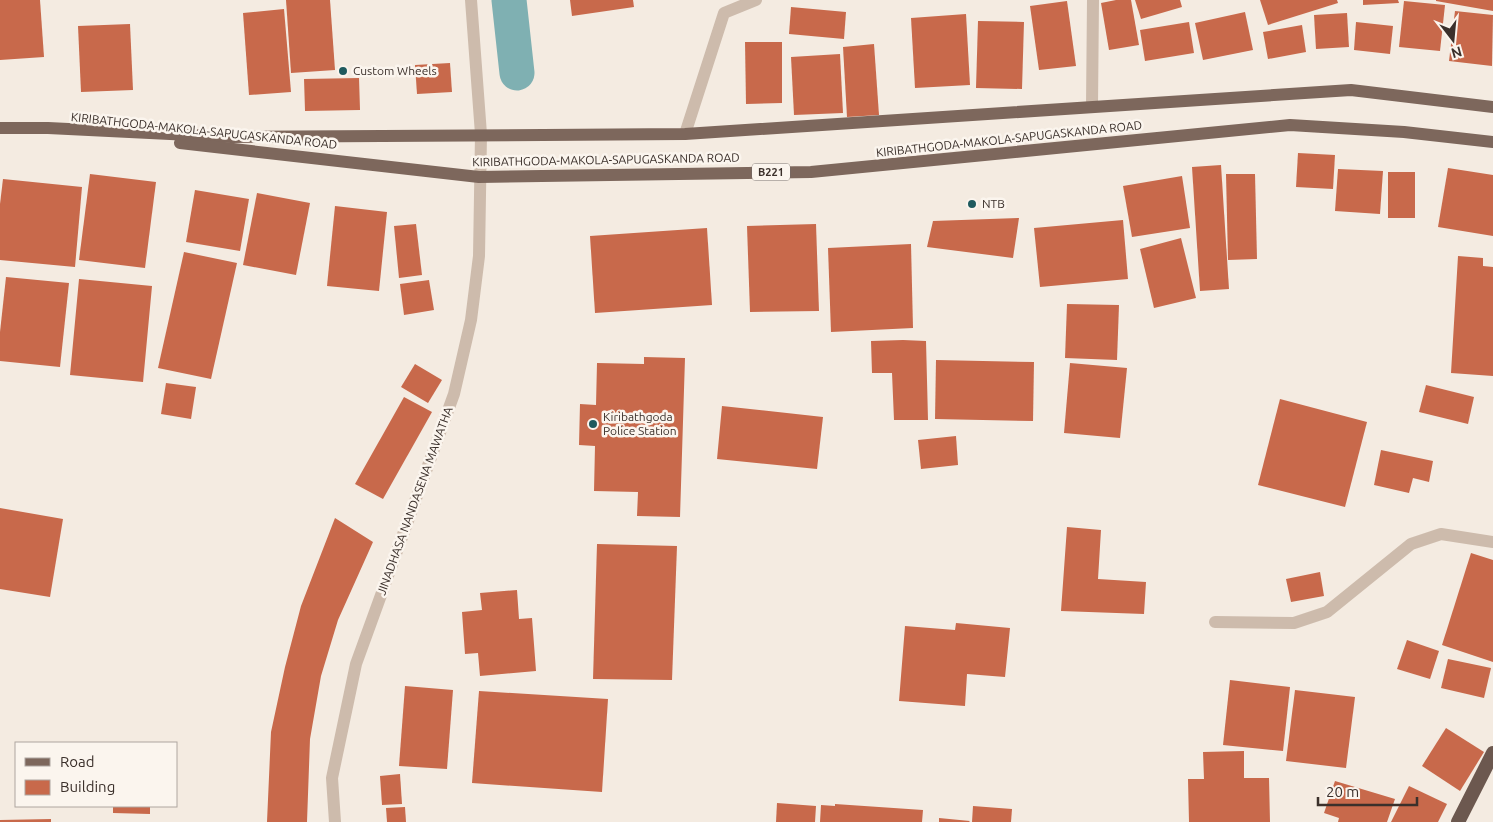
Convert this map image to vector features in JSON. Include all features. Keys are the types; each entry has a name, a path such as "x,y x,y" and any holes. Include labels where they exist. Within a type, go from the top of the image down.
{"highway":[{"path":"1458,822 1493,753"}],"main road":[{"name":"KIRIBATHGODA-MAKOLA-SAPUGASKANDA ROAD","path":"0,128 48,128 231,138 482,134 685,134 1351,90 1493,107"},
{"name":"KIRIBATHGODA-MAKOLA-SAPUGASKANDA ROAD","path":"48,128 479,177 812,172 1290,125 1404,132 1493,142"}],"street":[{"name":"JINADHASA NANDASENA MAWATHA","path":"335,822 332,778 356,664 454,394 471,320 479,256 479,177 482,134 471,0"},
{"path":"685,134 724,13 756,0"},
{"path":"1092,0 1092,106"},
{"path":"1215,622 1294,623 1327,612 1411,544 1441,534 1493,542"}],"building":[{"path":"0,0 40,0 44,57 0,60"},
{"path":"286,0 330,0 335,70 291,73"},
{"path":"570,0 633,0 634,7 572,16"},
{"path":"1131,0 1139,45 1109,50 1101,3"},
{"path":"1135,0 1180,0 1182,7 1141,19"},
{"path":"1260,0 1337,0 1338,3 1268,25"},
{"path":"1363,0 1398,0 1399,3 1363,5"},
{"path":"1493,0 1493,11 1436,1"},
{"path":"1067,1 1076,66 1039,70 1030,6"},
{"path":"1404,1 1445,5 1440,51 1399,47"},
{"path":"791,7 846,12 844,39 789,34"},
{"path":"284,9 291,92 249,95 243,13"},
{"path":"1455,11 1493,15 1492,66 1449,61"},
{"path":"1245,12 1253,50 1203,60 1195,23"},
{"path":"1347,13 1349,47 1316,49 1314,15"},
{"path":"966,14 970,85 915,88 911,18"},
{"path":"978,21 1024,22 1022,89 976,88"},
{"path":"1189,22 1194,53 1145,61 1140,30"},
{"path":"1356,22 1393,26 1390,54 1354,50"},
{"path":"130,24 133,90 81,92 78,26"},
{"path":"1302,25 1306,52 1268,59 1263,32"},
{"path":"745,42 782,42 782,103 746,104"},
{"path":"874,44 879,115 847,117 843,47"},
{"path":"840,54 843,113 794,115 791,57"},
{"path":"450,63 452,92 417,94 415,65"},
{"path":"359,78 360,110 305,111 304,79"},
{"path":"1298,153 1335,155 1333,189 1296,187"},
{"path":"1221,165 1229,289 1200,291 1192,167"},
{"path":"1448,168 1493,175 1493,236 1438,227"},
{"path":"1338,169 1383,171 1380,214 1335,211"},
{"path":"1388,172 1415,172 1415,218 1388,218"},
{"path":"90,174 156,182 145,268 79,260"},
{"path":"1226,174 1255,174 1257,259 1228,260"},
{"path":"1182,176 1190,228 1132,237 1123,186"},
{"path":"3,179 82,187 75,267 0,260 0,204"},
{"path":"195,190 249,199 240,251 186,242"},
{"path":"257,193 310,203 296,275 243,265"},
{"path":"335,206 387,212 379,291 327,286"},
{"path":"1019,218 1013,258 927,247 933,221"},
{"path":"1123,220 1128,279 1040,287 1034,228"},
{"path":"416,224 422,275 399,278 394,226"},
{"path":"816,224 819,311 750,312 747,226"},
{"path":"707,228 712,305 595,313 590,236"},
{"path":"1181,238 1196,298 1154,308 1140,249"},
{"path":"911,244 913,328 831,332 828,248"},
{"path":"184,252 237,263 211,379 158,368"},
{"path":"1458,256 1483,258 1483,266 1493,267 1493,376 1451,373"},
{"path":"6,277 69,283 60,367 0,361 0,332"},
{"path":"79,279 152,286 143,382 70,375"},
{"path":"429,280 434,310 404,315 400,284"},
{"path":"1067,304 1119,305 1117,360 1065,358"},
{"path":"871,341 926,341 928,420 894,420 892,373 872,373"},
{"path":"644,357 685,358 680,517 637,516 638,492 594,491 595,446 579,445 580,404 596,405 597,363 644,364"},
{"path":"936,360 1034,362 1033,421 935,419"},
{"path":"1070,363 1127,368 1120,438 1064,433"},
{"path":"415,364 442,380 428,403 401,387"},
{"path":"166,383 196,387 191,419 161,414"},
{"path":"1426,385 1474,397 1468,424 1419,412"},
{"path":"404,397 432,412 383,499 355,484"},
{"path":"1280,399 1367,422 1345,507 1258,485"},
{"path":"722,406 823,417 817,469 717,459"},
{"path":"956,436 958,465 921,469 918,440"},
{"path":"1381,450 1433,461 1429,482 1413,478 1409,493 1374,485"},
{"path":"0,508 63,519 50,597 0,589"},
{"path":"335,518 373,542 338,620 321,676 310,739 307,822 267,822 271,732 285,667 301,606"},
{"path":"1067,527 1101,530 1098,579 1146,582 1144,614 1061,611"},
{"path":"597,544 677,546 672,680 593,679"},
{"path":"1471,553 1493,560 1493,662 1442,645"},
{"path":"1320,572 1324,596 1291,602 1286,579"},
{"path":"517,590 519,619 532,618 536,671 480,676 478,653 465,654 462,612 482,610 480,593"},
{"path":"956,623 1010,628 1005,677 967,674 965,706 899,701 905,626 955,630"},
{"path":"1407,640 1439,651 1430,679 1397,669"},
{"path":"1448,659 1491,668 1484,698 1441,688"},
{"path":"1230,680 1290,687 1283,751 1223,745"},
{"path":"405,686 453,690 447,769 399,766"},
{"path":"1295,690 1355,697 1346,768 1286,761"},
{"path":"479,691 608,699 602,792 472,783"},
{"path":"1446,728 1484,752 1460,791 1422,766"},
{"path":"1244,751 1244,778 1269,778 1270,822 1189,822 1188,779 1204,779 1203,752"},
{"path":"400,774 402,804 382,805 380,776"},
{"path":"1335,781 1395,799 1387,822 1338,822 1339,818 1324,813"},
{"path":"1409,786 1447,804 1438,822 1391,822"},
{"path":"777,803 816,806 815,822 776,822"},
{"path":"835,804 923,810 922,822 820,822 821,805 835,806"},
{"path":"973,806 1012,809 1011,822 972,822"},
{"path":"113,807 150,807 150,814 113,813"},
{"path":"405,807 406,822 387,822 386,808"},
{"path":"939,818 970,821 939,822"},
{"path":"51,819 51,822 0,822 0,820"}],"waterway":[{"path":"509,0 517,73"}],"place":[{"name":"Custom Wheels","path":"343,71"},
{"name":"NTB","path":"972,204"},
{"name":"Kiribathgoda Police Station","path":"593,424"}]}
